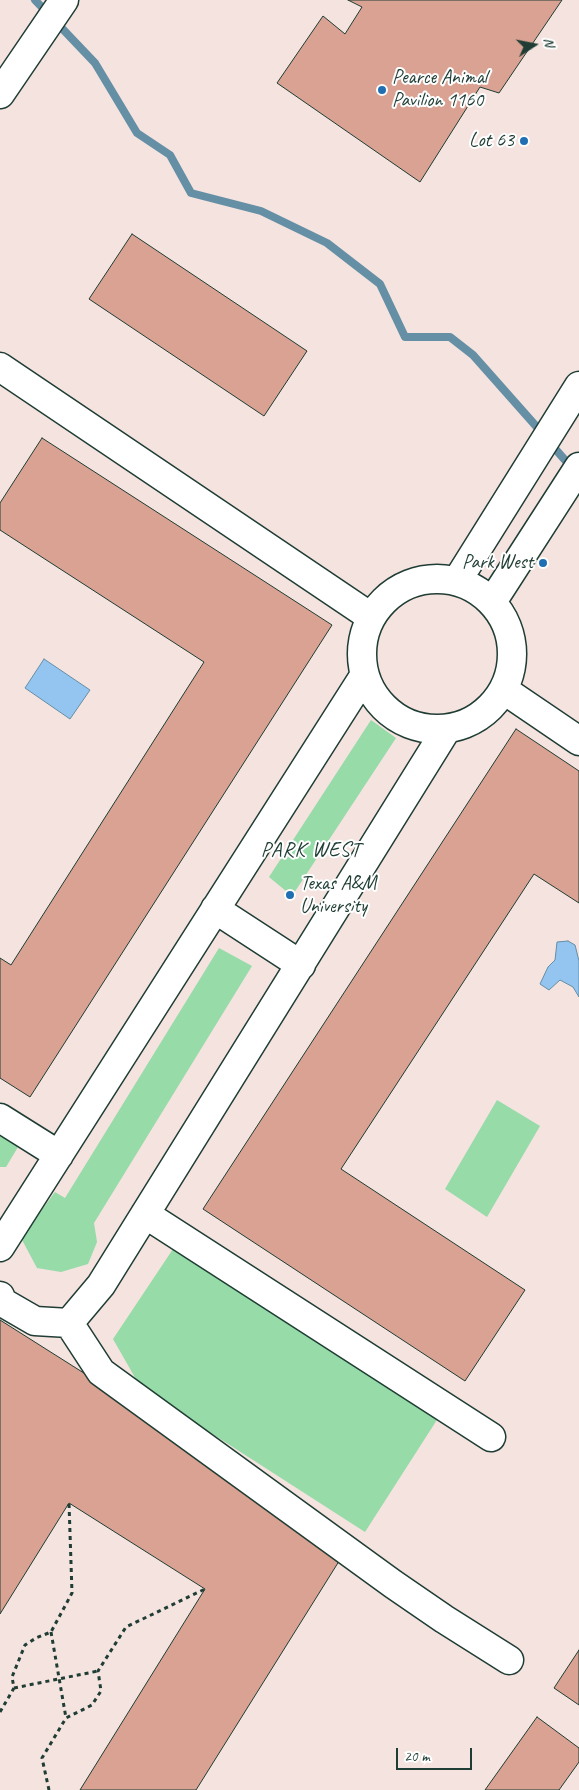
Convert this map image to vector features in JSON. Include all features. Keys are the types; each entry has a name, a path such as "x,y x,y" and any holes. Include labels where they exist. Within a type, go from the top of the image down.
{"street":[{"path":"5,86 64,0"},
{"path":"0,367 370,617"},
{"path":"457,580 579,386"},
{"path":"492,602 573,477"},
{"path":"432,578 457,580 476,589 492,602 508,628 513,659 504,690 490,709 470,723 446,730 420,729 396,718 376,700 364,676 361,656 363,636 370,617 386,597 408,584 432,578"},
{"path":"0,1247 364,676"},
{"path":"504,690 579,741"},
{"path":"69,1323 101,1285 446,730"},
{"path":"215,908 301,965"},
{"path":"0,1118 59,1154"},
{"path":"145,1214 491,1437"},
{"path":"0,1296 2,1302 35,1321 69,1323"},
{"path":"69,1323 101,1372 393,1584 509,1660"}],"path":[{"path":"66,1718 51,1632 72,1593 69,1503"},
{"path":"49,1790 42,1758 66,1718 92,1705 101,1691 98,1671 126,1627 205,1589"},
{"path":"0,1712 14,1688 12,1677 24,1645 51,1632"},
{"path":"14,1688 98,1671"}],"shaded area":[{"name":"Texas A&M University","path":"0,0 579,0 579,1790 0,1790"}],"green space":[{"path":"371,720 396,738 292,896 269,877"},
{"path":"219,948 252,966 94,1223 97,1242 88,1264 61,1272 37,1268 21,1238 55,1192 65,1198"},
{"path":"497,1100 540,1126 487,1217 445,1189"},
{"path":"0,1129 21,1142 6,1167 0,1167"},
{"path":"177,1243 442,1412 365,1532 141,1388 113,1339"}],"water":[{"path":"44,659 90,690 70,719 25,688"},
{"path":"568,941 575,945 579,961 579,997 573,987 560,980 549,990 540,984 548,967 555,960 557,942"}],"building":[{"name":"Pearce Animal Pavilion 1160","path":"348,0 562,0 499,93 480,87 420,182 277,83 323,16 345,34 362,7"},
{"path":"132,234 307,351 264,416 89,299"},
{"path":"42,438 332,625 30,1097 0,1078 0,958 11,965 204,662 0,530 0,503"},
{"path":"516,729 579,771 579,903 534,874 341,1169 525,1290 465,1381 203,1209"},
{"path":"0,1320 351,1542 196,1790 80,1790 205,1589 69,1503 0,1614"},
{"path":"579,1650 579,1705 554,1688"},
{"path":"537,1717 579,1748 579,1762 559,1790 485,1790"}],"waterway":[{"path":"35,0 95,63 137,133 170,155 191,193 261,211 327,243 380,284 405,337 450,337 473,355 543,434"},
{"path":"550,443 572,468"}],"place":[{"name":"Pearce Animal Pavilion 1160","path":"382,90"},
{"name":"Lot 63","path":"524,141"},
{"name":"Park West","path":"543,563"},
{"name":"Texas A&M University","path":"290,895"}],"district":[{"name":"PARK WEST","path":"311,850"}]}
